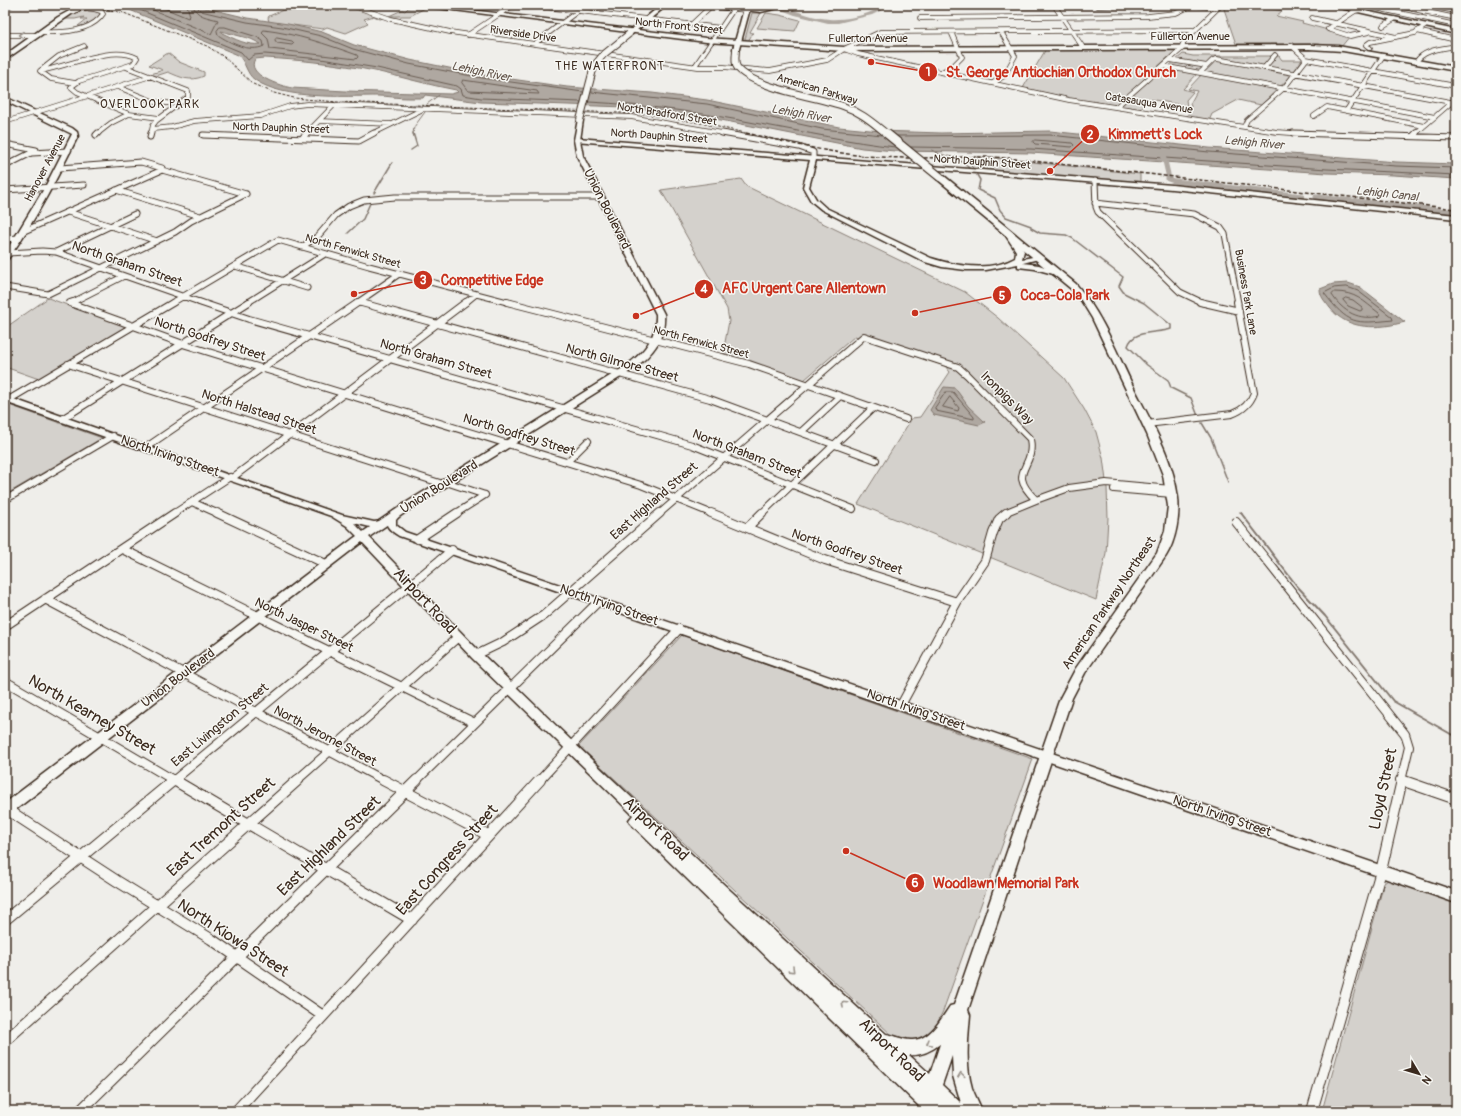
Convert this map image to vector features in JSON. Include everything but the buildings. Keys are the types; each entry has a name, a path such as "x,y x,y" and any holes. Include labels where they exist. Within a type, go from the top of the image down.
{"main road":[{"path":"5,58 79,5"},
{"path":"72,9 84,5"},
{"name":"Union Boulevard","path":"5,809 361,538 444,483 618,374 642,357 656,340 660,326 660,314 583,162 578,150 577,140 580,120 592,70 597,62 664,5"},
{"path":"738,42 748,8"},
{"name":"American Parkway","path":"738,42 735,60 737,67 750,77 771,86 843,106 862,114 940,177"},
{"name":"Hanover Avenue","path":"7,102 75,133 75,139 60,168 7,255"},
{"name":"American Parkway Northeast","path":"931,1103 962,1003 1066,698 1080,671 1162,554 1169,538 1172,524 1172,492 1165,465 1090,307 1078,291 940,177"},
{"name":"Airport Road","path":"361,538 455,638 508,691 931,1103 958,1111"},
{"name":"Airport Road","path":"455,638 476,655 508,691"},
{"name":"Airport Road","path":"568,750 880,1038 931,1103"},
{"path":"880,1038 910,1049 926,1045 936,1039 962,1003"},
{"path":"962,1003 960,1071 965,1095 974,1111"}],"street":[{"path":"5,8 11,5"},
{"path":"5,35 60,32 86,26 98,20 103,14 97,10 72,9 44,5"},
{"name":"Riverside Drive","path":"351,5 394,20 468,35 694,66 770,71 827,60 844,49 878,33 951,32"},
{"name":"North Front Street","path":"416,5 433,6 631,33 820,47"},
{"path":"468,35 513,5"},
{"path":"528,5 721,28"},
{"path":"534,44 586,5"},
{"path":"692,5 733,10 748,8"},
{"path":"724,8 768,9 788,5"},
{"path":"1097,5 1139,5"},
{"path":"1097,5 1106,17"},
{"path":"920,18 1106,17 1161,15 1182,11 1193,5"},
{"path":"1196,5 1217,8"},
{"path":"1116,107 1154,72 1170,60 1183,46 1184,41 1193,30 1220,5"},
{"path":"1329,5 1456,32"},
{"path":"1372,31 1350,36 1328,29 1355,10 1382,5"},
{"path":"1394,5 1456,18"},
{"path":"692,24 709,6"},
{"path":"1023,6 1055,6 1074,31 1082,46"},
{"path":"1371,7 1456,26"},
{"path":"1440,8 1456,11"},
{"path":"694,66 733,10"},
{"path":"1312,18 1396,37"},
{"path":"1383,26 1394,19"},
{"path":"1370,48 1366,45 1370,42 1417,31 1425,26"},
{"path":"1450,31 1456,26"},
{"path":"942,72 954,65 962,56 951,32 1193,30"},
{"path":"1417,31 1456,40"},
{"path":"993,83 1004,76 1015,56 1001,32"},
{"path":"40,71 58,56 84,46"},
{"name":"Fullerton Avenue","path":"1036,48 1082,46 1292,46 1343,49 1456,68"},
{"name":"Fullerton Avenue","path":"820,47 844,49 1183,46"},
{"path":"1292,46 1306,59 1456,86"},
{"path":"1416,62 1420,56 1425,53 1456,46"},
{"name":"Catasauqua Avenue","path":"844,49 847,51 1056,97 1244,127 1307,135 1456,138"},
{"path":"112,54 134,55 138,58 133,64 126,67 75,83 59,81 45,75 40,71 61,68 112,54"},
{"path":"1264,68 1275,55"},
{"path":"1346,111 1383,56"},
{"path":"1200,73 1215,59 1454,102"},
{"path":"1244,127 1247,120 1284,88 1306,59"},
{"path":"1170,60 1207,66"},
{"path":"1163,66 1435,117"},
{"path":"126,67 188,91 189,94 159,118 153,125 150,137"},
{"path":"5,122 151,76"},
{"path":"75,83 71,87 72,89 129,114 159,118"},
{"path":"118,87 154,102 178,104"},
{"path":"1413,136 1454,102 1456,98"},
{"name":"North Bradford Street","path":"153,129 172,127 194,121 260,116 298,105 334,105 631,117 805,148 813,152 813,159"},
{"path":"302,138 334,105"},
{"path":"1314,116 1324,108 1424,126"},
{"path":"319,121 391,124 423,109"},
{"path":"96,135 116,119 129,114"},
{"name":"North Dauphin Street","path":"203,135 359,141 391,124"},
{"name":"North Dauphin Street","path":"577,140 1095,181 1456,218"},
{"path":"5,144 34,151 68,151"},
{"path":"5,166 34,151"},
{"path":"813,159 806,187 812,200 824,209 937,263 971,269 992,268 1038,258"},
{"path":"5,287 48,294 157,241 200,216 246,194 162,170 162,168 141,162 60,168"},
{"path":"5,239 20,235 162,170"},
{"path":"1095,181 1095,203 1098,212 1180,292 1195,301 1215,307 1239,311"},
{"path":"5,190 84,185"},
{"path":"116,190 200,216"},
{"path":"302,247 318,237 337,214 364,200 384,197 602,197"},
{"name":"Business Park Lane","path":"1095,203 1194,214 1220,226 1225,234 1254,393 1250,404 1239,412 1232,414 1146,424"},
{"path":"68,212 157,241"},
{"path":"56,252 136,214"},
{"path":"1006,231 1020,249 1021,254 1018,258 1007,265"},
{"name":"North Fenwick Street","path":"235,266 278,240 399,274 749,364 906,419"},
{"name":"North Graham Street","path":"7,255 47,251 56,252 231,313 692,445 853,509"},
{"path":"62,419 325,254"},
{"path":"1007,265 1029,266 1057,273"},
{"path":"6,400 235,266 307,288"},
{"path":"145,448 399,274"},
{"name":"North Godfrey Street","path":"124,276 70,303 182,344 641,485 825,560 957,602"},
{"path":"7,621 45,599 231,477 476,294"},
{"name":"North Gilmore Street","path":"358,302 710,399 876,460"},
{"name":"East Highland Street","path":"476,655 484,652 532,624 864,336"},
{"name":"Ironpigs Way","path":"864,336 953,365 967,375 1030,439 1032,452 1022,473 1022,482 1036,500"},
{"name":"North Halstead Street","path":"68,364 203,408 484,495 418,539"},
{"path":"801,432 840,396"},
{"name":"North Irving Street","path":"6,400 114,436 334,514 361,538"},
{"path":"747,528 873,408"},
{"path":"5,500 114,436"},
{"path":"567,462 588,441"},
{"path":"901,705 957,602 985,561 992,533 999,519 1009,511 1069,488 1099,485 1107,488 1172,492"},
{"path":"192,502 326,564"},
{"name":"North Irving Street","path":"397,513 391,520 392,526 402,534 1047,754 1456,897"},
{"path":"334,514 374,525 381,524"},
{"name":"Lloyd Street","path":"1236,522 1405,734 1409,747 1381,871 1312,1111"},
{"name":"North Jasper Street","path":"122,548 476,723"},
{"name":"East Livingston Street","path":"5,920 452,550"},
{"name":"North Jerome Street","path":"45,599 488,835"},
{"name":"East Highland Street","path":"80,1111 327,870 599,601"},
{"name":"East Congress Street","path":"236,1111 488,835 680,629"},
{"name":"East Tremont Street","path":"5,1041 455,638"},
{"name":"North Kearney Street","path":"5,681 412,920"},
{"path":"1401,780 1456,799"},
{"name":"North Kiowa Street","path":"5,809 237,957 323,1016"}],"shaded area":[{"path":"295,5 348,5 383,18 380,19 374,16 364,19 368,23 346,33 327,27 323,29 269,22 269,16"},
{"path":"1254,5 1282,11 1276,16 1303,22 1302,23 1350,36 1341,47 1317,44 1236,44 1223,6"},
{"path":"410,6 425,8 410,16 389,16 402,10 405,11"},
{"path":"79,9 99,12 100,15 96,20 84,26 78,26 87,19 81,19 84,17 64,19"},
{"path":"752,13 761,13 750,32 753,33 748,41 745,39"},
{"path":"766,13 800,20 795,31 757,28"},
{"path":"1046,49 1177,49 1115,106 1023,88"},
{"path":"168,53 179,62 204,72 204,76 190,79 168,72 156,76 151,74 163,70 149,65"},
{"path":"1183,54 1193,56 1279,56 1282,60 1302,60 1289,78 1261,105 1238,100 1212,114 1209,121 1187,117 1191,106 1190,104 1197,91 1188,89 1203,73 1169,66"},
{"path":"1164,67 1198,73 1183,89 1193,92 1186,100 1187,106 1149,99 1140,109 1121,106"},
{"path":"973,157 997,158 1140,174 1140,184 975,170 971,166"},
{"path":"741,179 746,186 965,292 998,318 1064,378 1084,409 1096,432 1103,458 1107,488 1108,518 1106,553 1096,600 858,504 912,418 920,417 950,372 945,366 855,336 804,380 723,353 729,321 727,309 661,190"},
{"path":"48,298 128,327 39,379 5,367 5,328"},
{"path":"6,404 102,438 5,495"},
{"path":"682,635 1033,759 943,1011 932,1034 911,1044 894,1037 579,746"},
{"path":"1394,879 1456,901 1456,1111 1322,1111 1384,883 1388,880"}],"water":[{"path":"194,5 248,18 288,24 322,32 354,45 410,60 483,75 567,87 652,93 707,100 839,127 880,131 941,133 1050,131 1209,148 1397,162 1456,164 1456,179 1327,173 1031,153 895,151 862,148 721,120 626,107 481,102 425,95 423,98 408,98 382,96 314,96 297,94 267,86 255,80 250,75 243,61 238,55 120,6","holes":["221,31 251,39 261,44 241,42 222,33","265,58 320,63 375,71 456,90 458,92 451,94 292,88 280,85 259,75 253,65 255,59"]},
{"path":"1348,283 1360,287 1405,322 1375,327 1364,326 1346,321 1337,315 1323,299 1320,289 1333,284"},
{"path":"944,387 955,388 968,406 985,422 979,425 934,415 930,410"}],"waterway":[{"path":"771,5 797,14 828,21 838,21 870,14 889,5"},
{"path":"427,104 439,95"},
{"path":"413,133 414,127 425,112"},
{"path":"411,150 417,146 413,133"},
{"path":"932,150 957,159 969,168"},
{"name":"Lehigh Canal","path":"1161,154 1165,161 1168,174"},
{"path":"374,193 392,163"},
{"path":"977,175 980,180 978,190 995,198 1000,210 1006,217 1031,226 1031,228 1040,233 1066,235 1072,238 1123,277 1119,286 1124,293 1144,303 1171,325 1171,329 1140,334 1135,337 1128,346 1147,365 1168,380 1171,388 1191,398 1198,416"},
{"name":"Lehigh Canal","path":"1168,176 1168,179 1174,181 1302,196"},
{"name":"Lehigh Canal","path":"1316,197 1456,212"},
{"path":"348,233 363,219 371,201"},
{"path":"1202,423 1211,438 1228,482"},
{"path":"1241,513 1297,586 1325,616 1393,701 1456,737"}],"railway":[{"path":"85,5 124,13 207,46 224,57 253,84 274,93 294,98 337,102 645,114 700,123 750,134"},
{"path":"746,133 813,148 864,156 897,158 1007,158 1456,209"}],"place":[{"name":"St. George Antiochian Orthodox Church","path":"871,62"},
{"name":"Kimmett's Lock","path":"1050,171"},
{"name":"Competitive Edge","path":"354,294"},
{"name":"Coca-Cola Park","path":"915,313"},
{"name":"AFC Urgent Care Allentown","path":"636,316"},
{"name":"Woodlawn Memorial Park","path":"846,851"}],"district":[{"name":"THE WATERFRONT","path":"610,66"},
{"name":"OVERLOOK PARK","path":"150,104"}],"water label":[{"name":"Lehigh River","path":"481,72"},
{"name":"Lehigh River","path":"801,114"},
{"name":"Lehigh River","path":"1254,143"}]}
